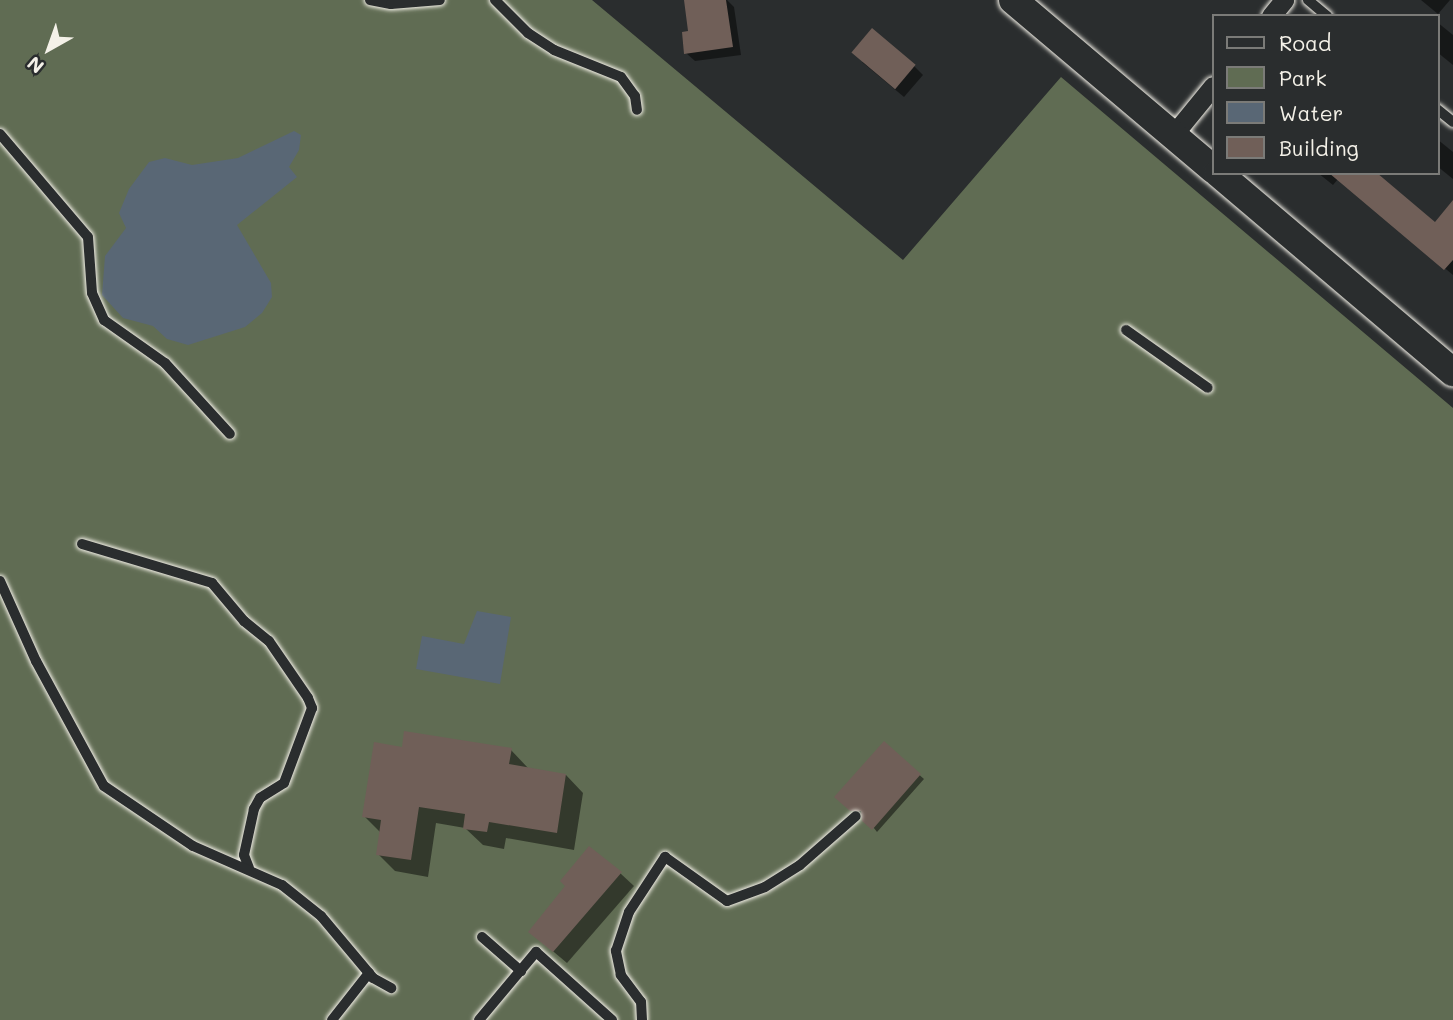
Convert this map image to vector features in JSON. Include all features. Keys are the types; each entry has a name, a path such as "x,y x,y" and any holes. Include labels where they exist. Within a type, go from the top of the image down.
{"main road":[{"path":"1013,0 1212,168"},
{"path":"1220,175 1453,372"}],"street":[{"path":"1273,14 1284,0"},
{"path":"1173,135 1212,87"}],"lane":[{"path":"370,0 391,4 440,0"},
{"path":"495,0 528,33 554,50 621,77 635,96 637,110"},
{"path":"1308,0 1325,14"},
{"path":"1439,111 1453,122"},
{"path":"0,134 88,237 92,293 104,320 166,363 230,435"},
{"path":"1126,330 1208,388"},
{"path":"82,544 212,583 244,621 269,641 308,698 312,708 284,783 260,798 254,809 244,855 249,868"},
{"path":"0,581 36,661 104,786 193,846 249,868 282,885 321,916 369,973 391,988"},
{"path":"642,1020 641,1002 621,975 616,951 629,912 665,857 727,901 765,887 800,865 856,816"},
{"path":"482,937 521,971"},
{"path":"479,1020 536,952 612,1020"},
{"path":"332,1020 369,973"}],"green space":[{"path":"0,0 592,0 903,260 1061,77 1453,408 1453,1020 0,1020"}],"water":[{"path":"294,131 301,135 299,150 289,167 297,177 237,225 271,283 272,297 262,313 245,327 188,345 167,339 153,326 123,318 102,295 105,256 126,228 119,213 129,189 149,162 165,158 192,165 238,158"},
{"path":"477,611 511,617 500,684 416,669 422,636 464,644"}],"building":[{"path":"684,0 726,0 733,47 684,54 682,32 688,31"},
{"path":"872,28 916,65 895,89 851,53"},
{"path":"1331,175 1379,175 1435,222 1453,200 1453,260 1444,270"},
{"path":"404,731 512,748 509,764 566,774 557,833 489,822 487,832 463,829 465,814 419,807 411,860 376,855 381,820 362,817 374,742 402,747"},
{"path":"884,741 921,774 872,830 862,821 861,811 850,811 834,797"},
{"path":"589,846 622,872 553,952 528,932 565,886 560,881"}]}
